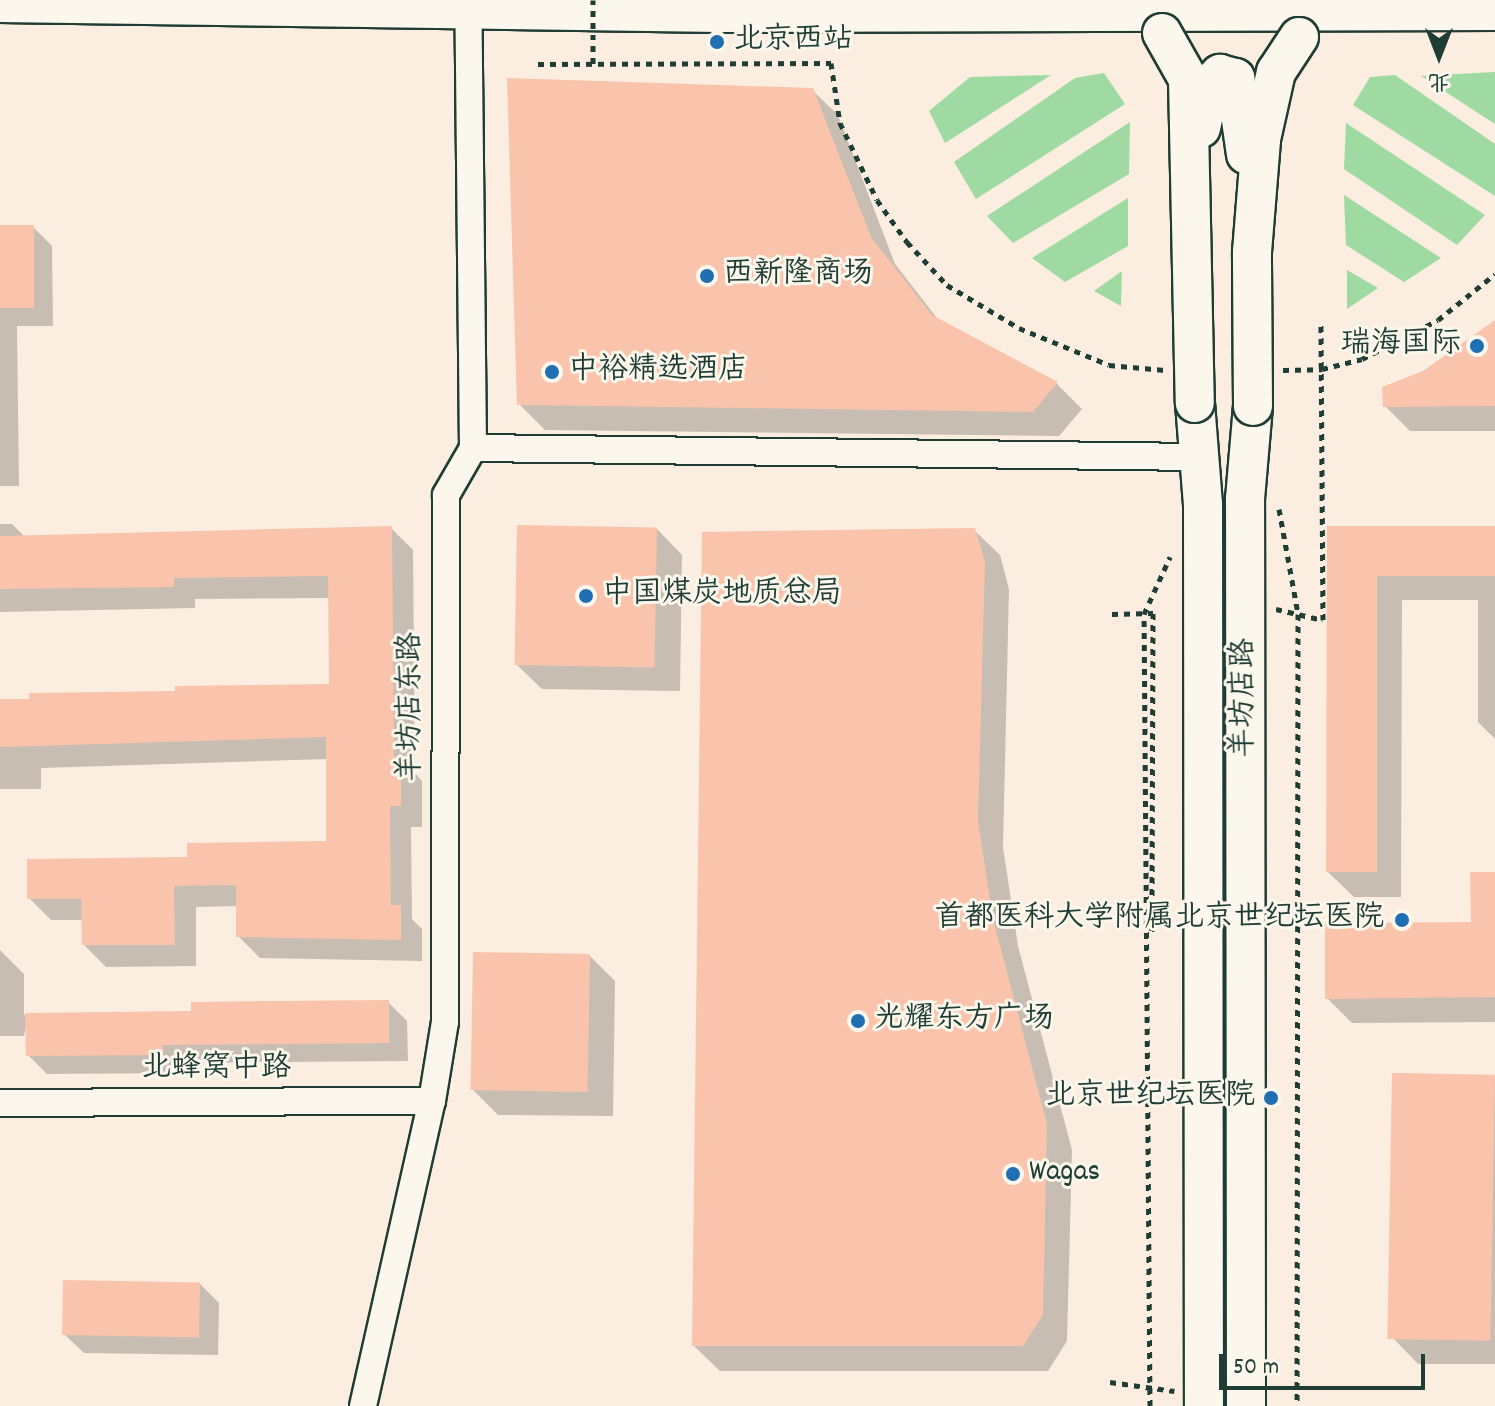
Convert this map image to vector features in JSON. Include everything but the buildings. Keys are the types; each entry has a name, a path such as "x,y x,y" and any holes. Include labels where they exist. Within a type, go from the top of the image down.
{"main road":[{"path":"21,2 485,5 1148,23 1327,12 1495,11"},
{"name":"羊坊店路","path":"1246,1406 1245,499 1253,406 1252,252 1269,101 1276,72 1299,37 1327,12"},
{"name":"羊坊店路","path":"1148,23 1188,79 1194,188 1195,403 1199,457 1204,1402"},
{"path":"1194,188 1211,83 1220,74 1235,78 1246,132 1252,252"}],"street":[{"path":"485,5 473,448 1199,457"},
{"name":"羊坊店东路","path":"363,1406 432,1101 445,1022 446,495 473,448"},
{"name":"北蜂窝中路","path":"0,1103 432,1101"}],"path":[{"path":"593,0 593,64"},
{"path":"538,64 831,63 840,123 877,200 907,242 947,285 1019,328 1109,365 1176,370"},
{"path":"1271,370 1322,369 1362,359 1438,320 1495,274"},
{"path":"1298,614 1323,620 1321,322"},
{"path":"1277,494 1298,614 1297,1406"},
{"path":"1150,1406 1144,614 1176,543"},
{"path":"1112,614 1153,613 1152,934"},
{"path":"1110,1382 1149,1385 1204,1402"}],"green space":[{"path":"1495,72 1495,124 1421,76"},
{"path":"1104,73 1125,104 976,199 954,162 1075,78"},
{"path":"1051,75 945,143 929,111 970,77"},
{"path":"1395,75 1495,144 1495,196 1353,105 1370,77"},
{"path":"1130,122 1129,174 1013,243 987,216"},
{"path":"1346,123 1485,215 1457,245 1344,169"},
{"path":"1344,195 1441,258 1404,282 1346,245"},
{"path":"1128,198 1128,246 1065,282 1032,258"},
{"path":"1347,270 1378,288 1347,309"},
{"path":"1122,271 1121,306 1094,291"}],"place":[{"name":"北京西站","path":"717,42"},
{"name":"西新隆商场","path":"707,276"},
{"name":"瑞海国际","path":"1477,346"},
{"name":"中裕精选酒店","path":"552,372"},
{"name":"中国煤炭地质总局","path":"586,596"},
{"name":"首都医科大学附属北京世纪坛医院","path":"1402,920"},
{"name":"光耀东方广场","path":"858,1021"},
{"name":"北京世纪坛医院","path":"1271,1098"},
{"name":"Wagas","path":"1013,1174"}]}
